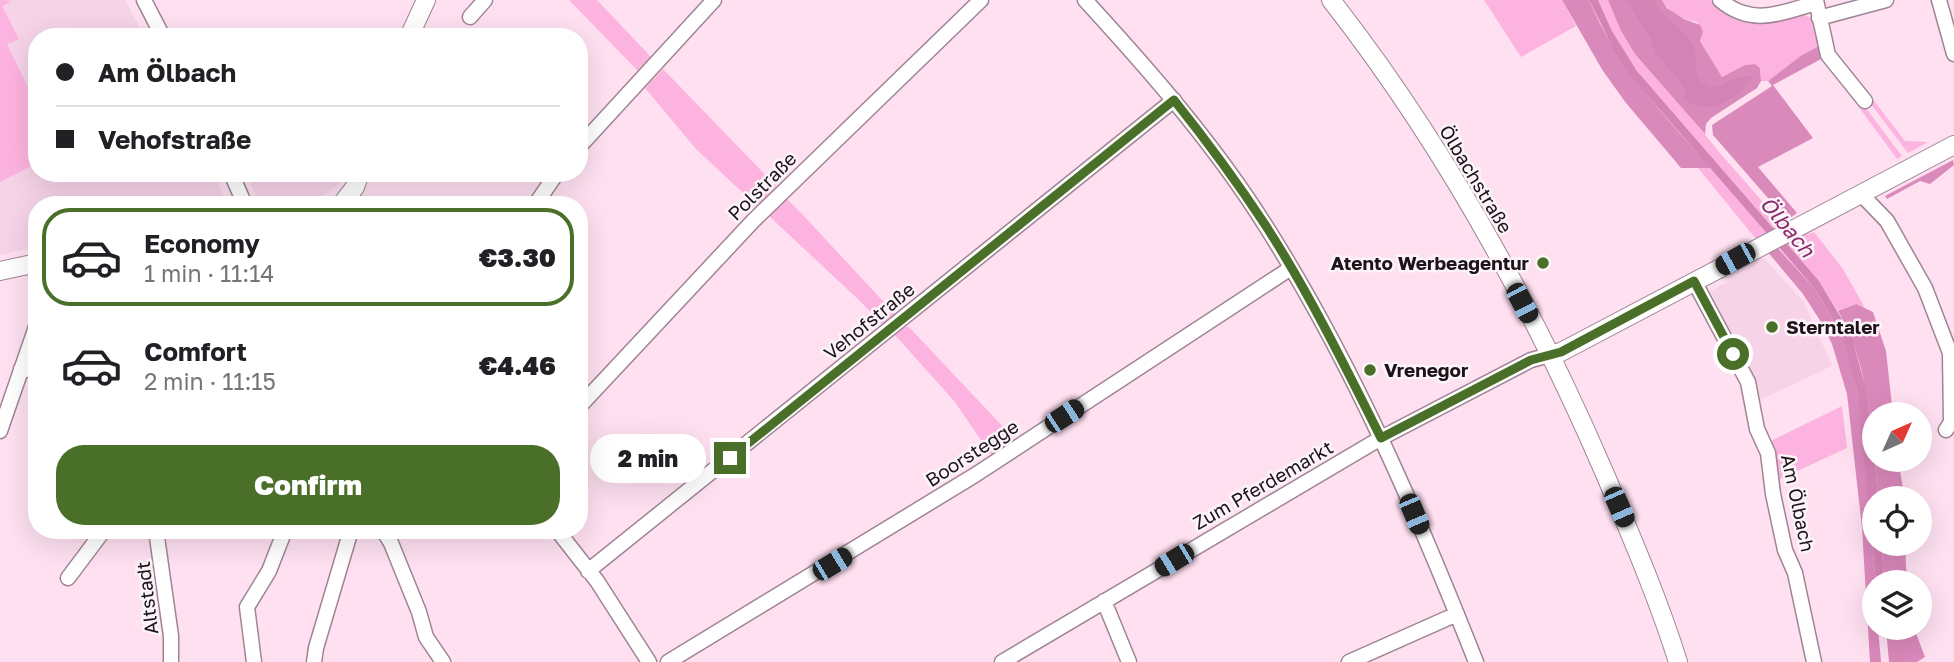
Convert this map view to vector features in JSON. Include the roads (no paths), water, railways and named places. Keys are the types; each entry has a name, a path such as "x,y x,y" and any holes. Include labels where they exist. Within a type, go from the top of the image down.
{"street":[{"path":"144,0 158,28"},
{"path":"413,28 426,0"},
{"path":"470,17 485,0"},
{"path":"588,137 715,0"},
{"name":"Polstraße","path":"588,397 753,220 981,0"},
{"path":"1086,0 1174,100 1238,184 1291,268 1336,348 1381,438 1476,662"},
{"name":"Ölbachstraße","path":"1331,0 1396,88 1437,153 1496,253 1550,355 1629,531 1678,662"},
{"path":"1720,0 1740,14 1760,16 1886,0"},
{"path":"1939,0 1954,54"},
{"path":"1817,7 1828,55 1865,101"},
{"name":"Vehofstraße","path":"588,571 1174,100"},
{"path":"1550,355 1561,352 1954,145"},
{"path":"1861,194 1887,221 1905,250 1925,288 1950,353 1951,422 1946,429"},
{"path":"0,271 28,265"},
{"name":"Boorstegge","path":"668,662 975,475 1291,268"},
{"name":"Am Ölbach","path":"1694,281 1748,383 1757,429 1768,453 1773,494 1785,550 1795,573 1814,662"},
{"path":"0,431 28,349"},
{"name":"Zum Pferdemarkt","path":"1002,662 1381,438 1531,360 1550,355"},
{"path":"21,369 28,370"},
{"path":"68,578 97,539"},
{"name":"Altstadt","path":"157,539 172,662"},
{"path":"254,662 247,607 269,571 281,539"},
{"path":"314,662 348,539"},
{"path":"389,539 419,612 426,637 443,662"},
{"path":"564,539 604,592 649,662"},
{"path":"1104,601 1129,662"},
{"path":"1349,662 1457,614"}],"place":[{"name":"Atento Werbeagentur","path":"1543,263"},
{"name":"Sterntaler","path":"1772,327"},
{"name":"Vrenegor","path":"1370,370"}],"water label":[{"name":"Ölbach","path":"1787,227"}]}
